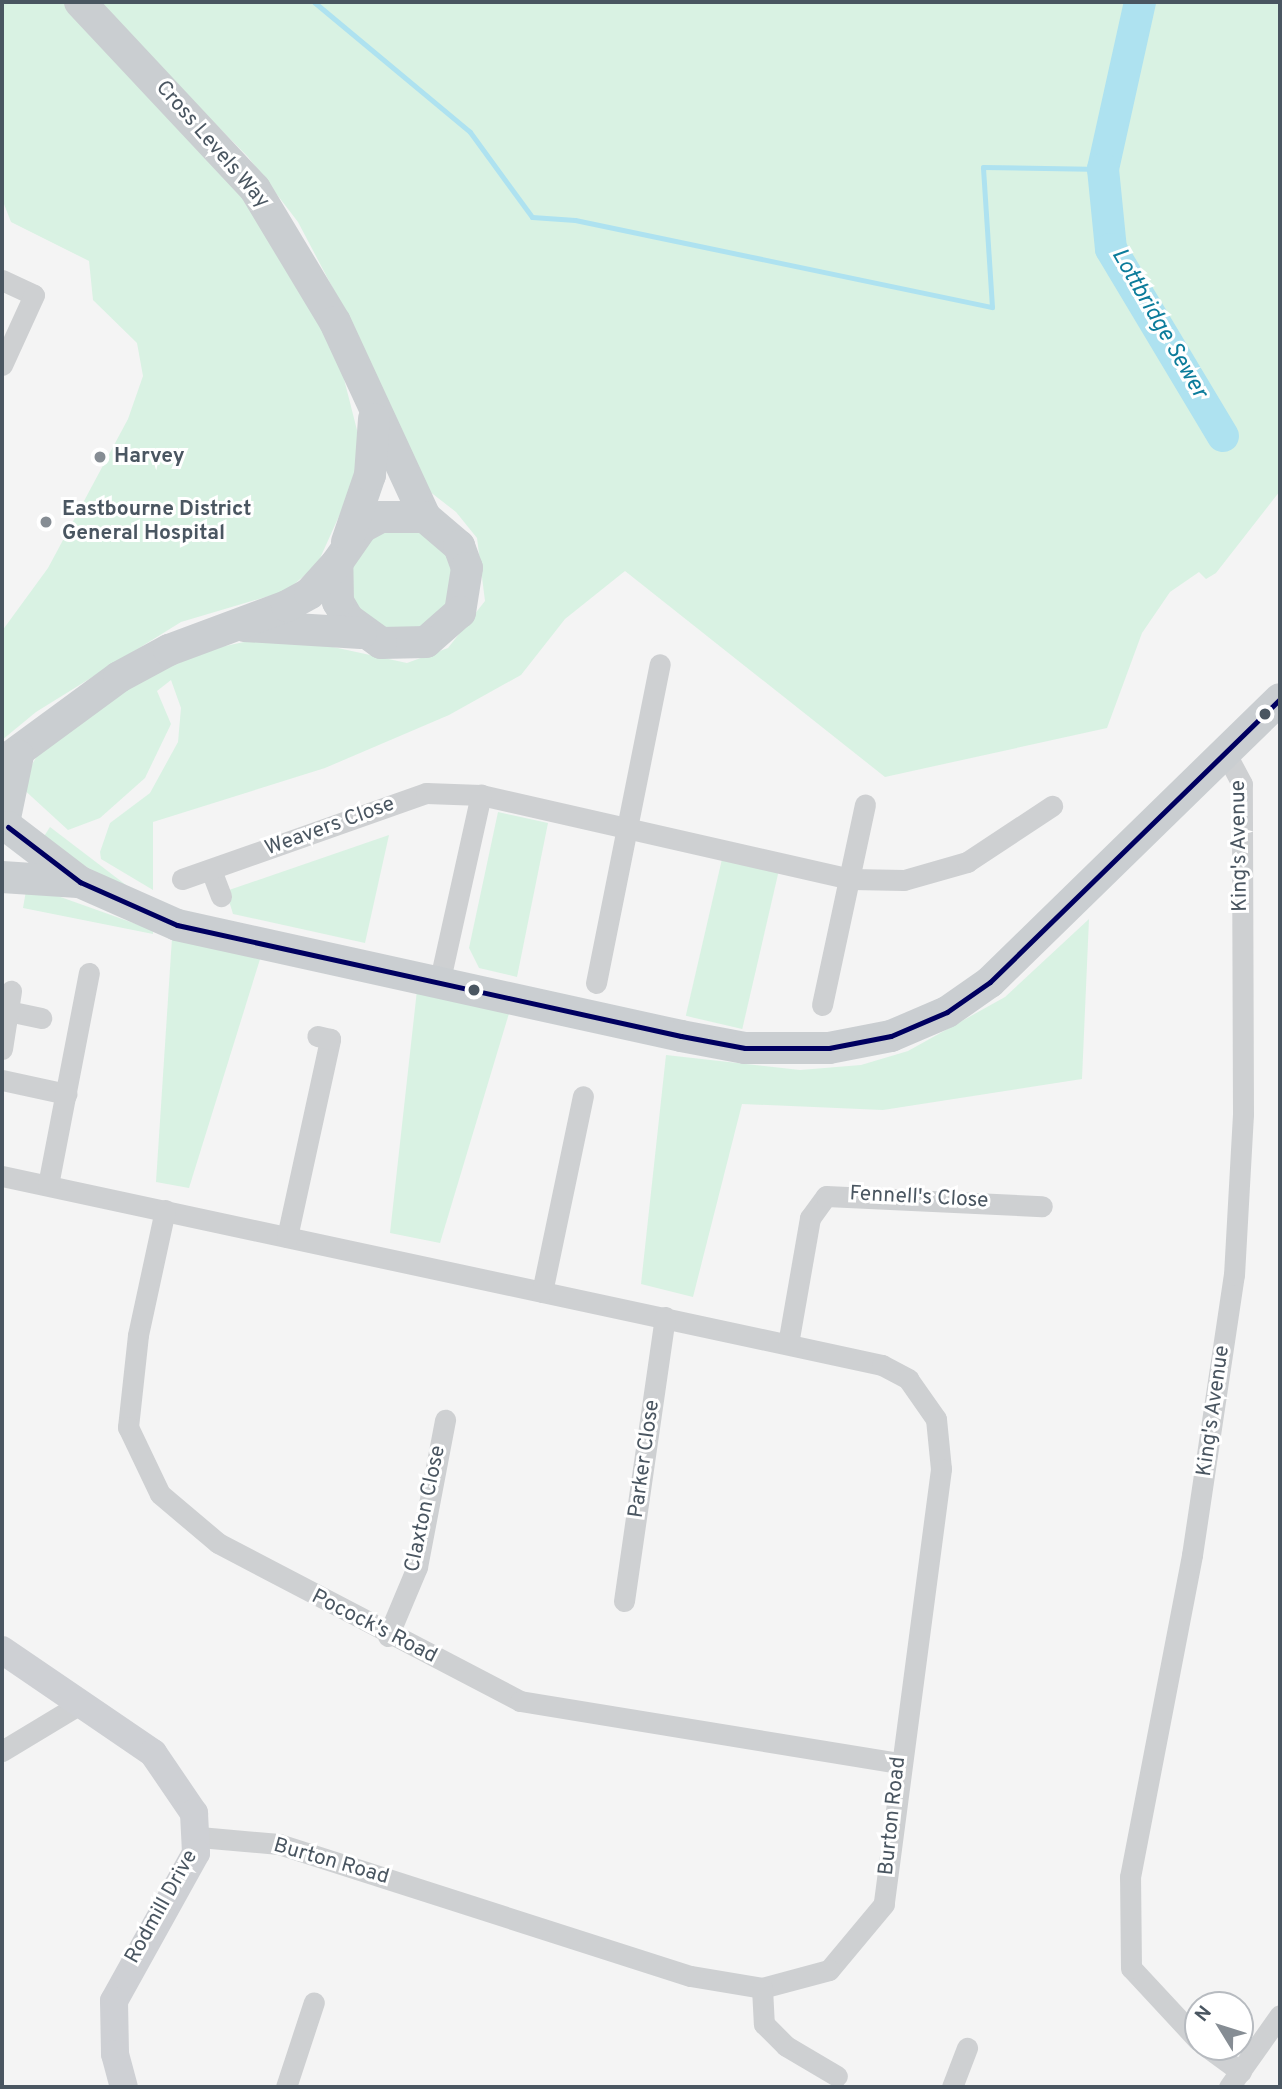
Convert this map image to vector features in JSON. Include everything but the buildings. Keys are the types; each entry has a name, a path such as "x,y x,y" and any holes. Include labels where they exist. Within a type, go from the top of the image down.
{"main road":[{"name":"Cross Levels Way","path":"80,2 255,190 335,322 374,419 425,517 452,538 467,568 460,612 426,642 393,645 361,633 234,625"},
{"name":"Cross Levels Way","path":"361,633 338,602 342,553 370,475 374,419"},
{"name":"Cross Levels Way","path":"2,865 10,759 74,705 118,677 310,593 342,553 381,517 425,517"},
{"path":"5,819 80,882 177,925 439,984 745,1048 830,1048 891,1036 947,1012 1029,949 1280,699"},
{"path":"2,877 80,882"}],"street":[{"path":"2,280 34,295 2,365"},
{"path":"596,983 660,664"},
{"name":"King's Avenue","path":"1184,2025 1131,1968 1129,1877 1192,1555 1234,1275 1243,1114 1242,784 1226,754"},
{"name":"Weavers Close","path":"182,879 426,793 481,795 851,879 904,880 967,862 1052,806"},
{"path":"439,984 481,795"},
{"path":"822,1005 865,804"},
{"path":"211,870 221,896"},
{"path":"48,1185 89,973"},
{"path":"2,1049 10,1001 41,1018"},
{"path":"287,1237 330,1039 317,1036"},
{"path":"2,1080 65,1094"},
{"path":"542,1292 583,1096"},
{"name":"Burton Road","path":"2,1176 665,1317 891,1370 925,1396 936,1419 941,1469 898,1763 884,1904 829,1970 762,1988 691,1976 279,1844 200,1837"},
{"name":"Fennell's Close","path":"788,1344 810,1217 826,1196 1042,1206"},
{"name":"Pocock's Road","path":"165,1210 138,1335 128,1427 159,1494 218,1543 388,1636 520,1701 898,1763"},
{"name":"Parker Close","path":"624,1601 665,1317"},
{"name":"Claxton Close","path":"388,1636 417,1567 445,1420"},
{"name":"Rodmill Drive","path":"2,1650 169,1769 200,1837 114,2001 115,2054 124,2087"},
{"path":"2,1751 80,1704"},
{"path":"762,1988 764,2024 786,2046 837,2076"},
{"path":"286,2087 314,2002"},
{"path":"1219,2061 1235,2080 1280,2015"},
{"path":"952,2087 967,2048"}],"green space":[{"path":"2,2 64,2 228,176 279,246 341,367 360,442 353,485 317,565 286,591 181,622 36,712 2,740 2,631 48,568 128,419 143,376 137,343 93,300 89,261 11,222 2,199"},
{"path":"95,2 1280,2 1280,491 1216,573 1206,579 1199,572 1170,592 1142,633 1107,728 885,777 625,571 565,619 521,675 449,715 325,768 153,822 153,890 101,859 100,852 110,823 150,793 178,742 181,708 171,680 157,691 171,724 145,778 100,818 68,830 20,786 43,745 108,694 211,649 258,639 310,642 407,663 448,648 485,601 477,538 456,512 420,484 357,334 298,222 248,157"},
{"path":"394,521 442,540 455,581 443,611 416,629 384,629 352,602 347,561"},
{"path":"498,812 548,823 517,977 479,968 469,948"},
{"path":"50,827 126,885 125,889 41,841"},
{"path":"389,835 365,943 233,914 226,891"},
{"path":"722,859 779,872 742,1029 686,1016"},
{"path":"27,885 153,930 153,934 23,908"},
{"path":"1089,919 1082,1079 883,1110 742,1104 693,1297 641,1284 666,1055 800,1070 861,1065 908,1051 1005,997"},
{"path":"172,938 261,956 189,1188 156,1182"},
{"path":"417,990 510,1010 440,1243 390,1233"}],"waterway":[{"path":"314,2 470,132 532,217 575,220 992,307 983,167 1103,169"},
{"name":"Lottbridge Sewer","path":"1140,2 1103,169 1111,249 1223,436"}],"transit line":[{"path":"8,827 80,882 177,925 681,1036 745,1048 829,1048 891,1036 947,1012 990,982 1280,699"}],"place":[{"name":"Harvey","path":"100,457"},
{"name":"Eastbourne District General Hospital","path":"46,522"}]}
